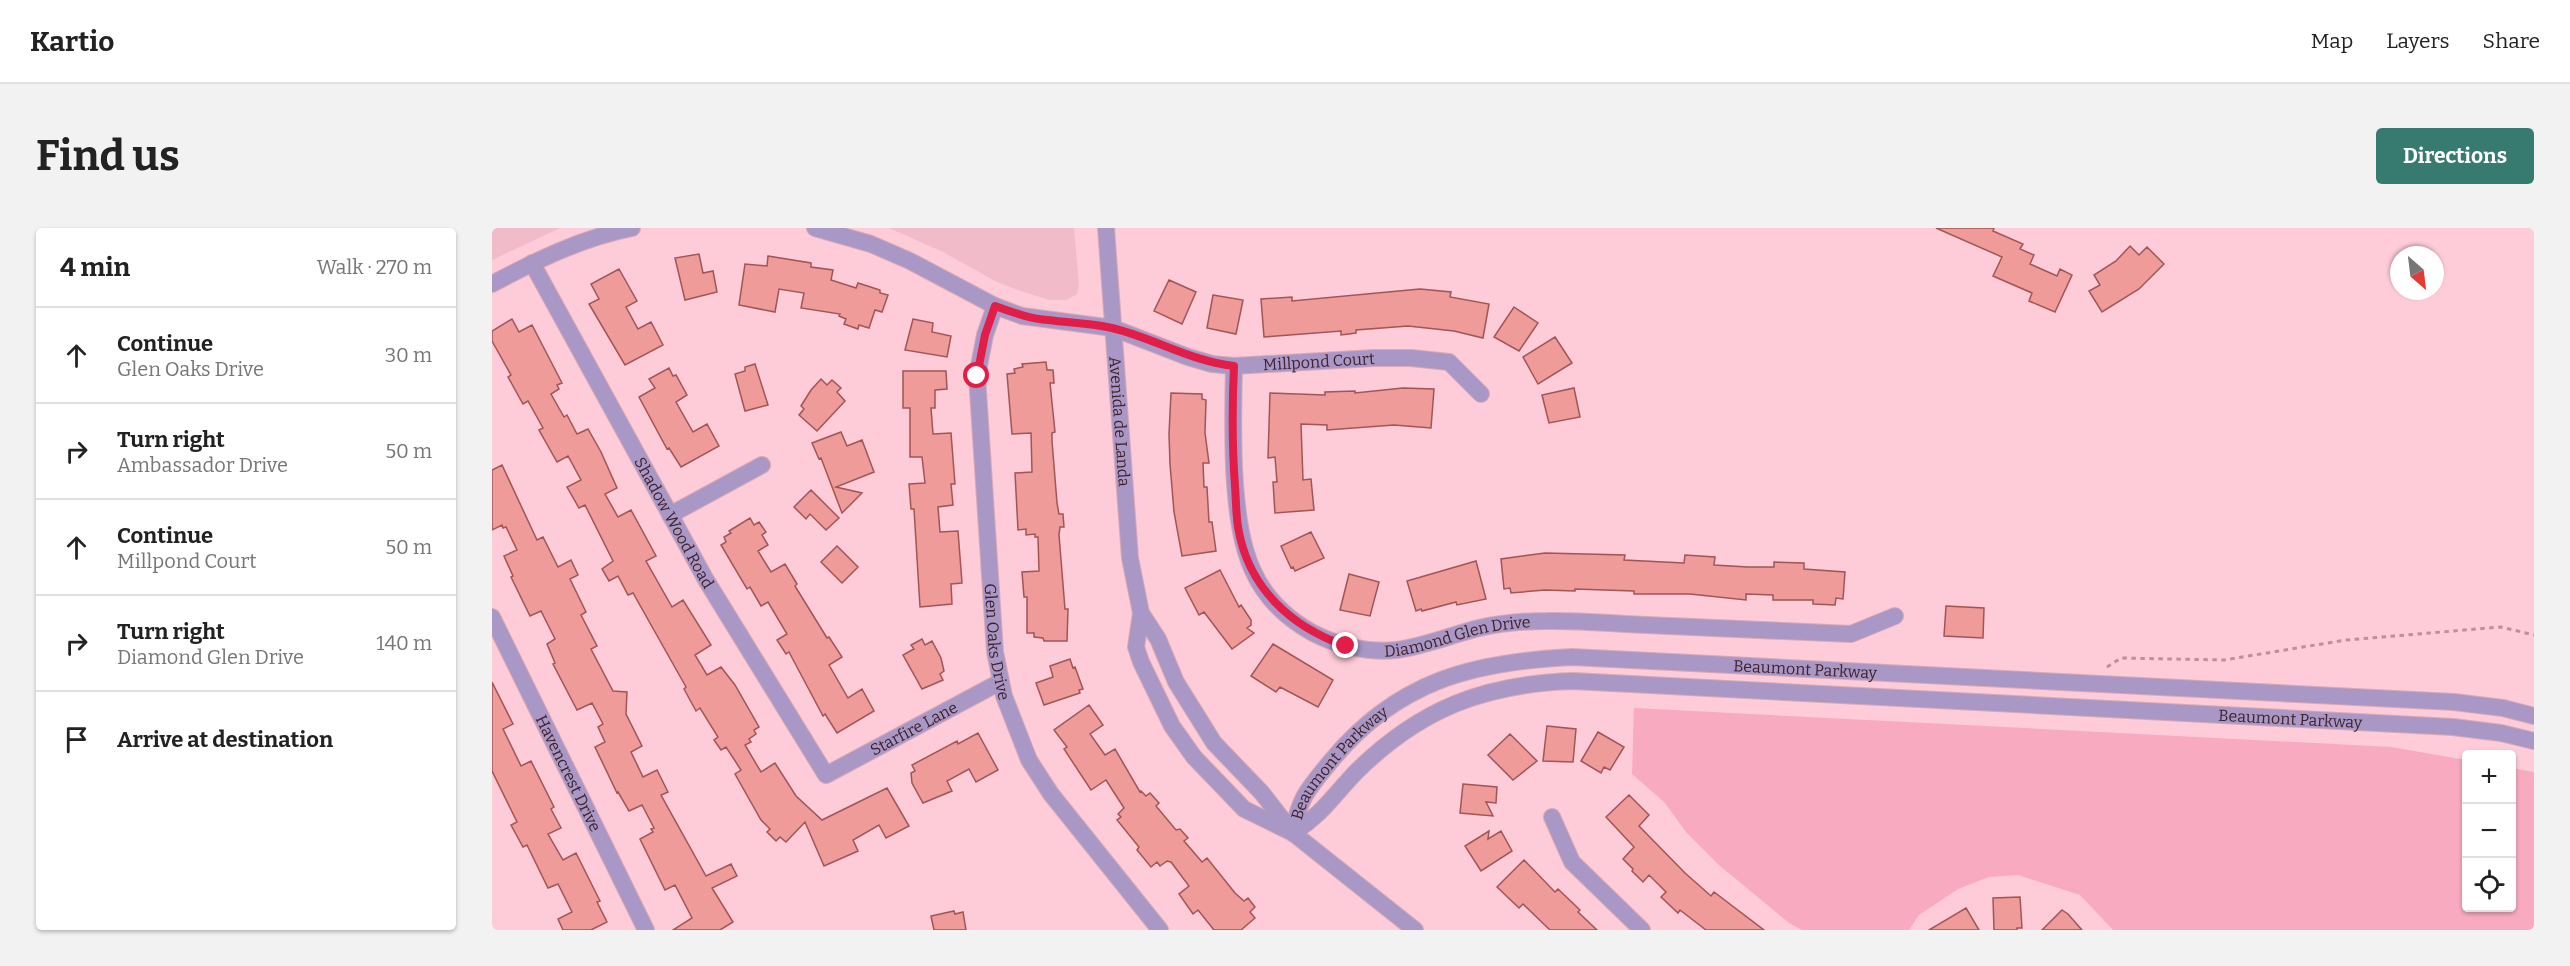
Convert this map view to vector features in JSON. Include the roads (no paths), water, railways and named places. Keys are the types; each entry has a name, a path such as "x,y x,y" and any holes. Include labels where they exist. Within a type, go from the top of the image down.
{"street":[{"path":"492,284 532,262 585,241 632,228"},
{"name":"Millpond Court","path":"815,228 871,244 910,261 995,306 1030,317 1113,328 1212,364 1234,366 1374,358 1412,358 1449,362 1481,394"},
{"name":"Avenida de Landa","path":"1106,228 1130,558 1141,614 1136,647 1172,726 1194,757 1244,809 1293,832"},
{"name":"Shadow Wood Road","path":"532,262 706,580 826,775"},
{"name":"Glen Oaks Drive","path":"995,306 982,345 977,376 995,652 1000,682 1014,727 1029,760 1051,794 1160,930"},
{"name":"Diamond Glen Drive","path":"1234,366 1232,440 1238,527 1244,552 1254,575 1284,613 1323,638 1346,646 1394,650 1479,628 1548,621 1851,634 1895,616"},
{"path":"670,515 762,465"},
{"name":"Avenida de Landa","path":"1141,614 1158,639 1176,681 1214,743 1262,793 1293,832 1415,930"},
{"name":"Havencrest Drive","path":"492,617 646,930"},
{"name":"Beaumont Parkway","path":"1293,832 1297,808 1306,791 1365,726 1395,702 1425,686 1458,673 1495,664 1572,657 2454,702 2503,708 2534,716"},
{"name":"Beaumont Parkway","path":"1293,832 1321,813 1356,772 1405,730 1465,700 1503,688 1541,682 1573,681 2453,727 2501,733 2534,741"},
{"name":"Starfire Lane","path":"826,775 1000,682"},
{"path":"1552,817 1572,862 1642,930"}]}
